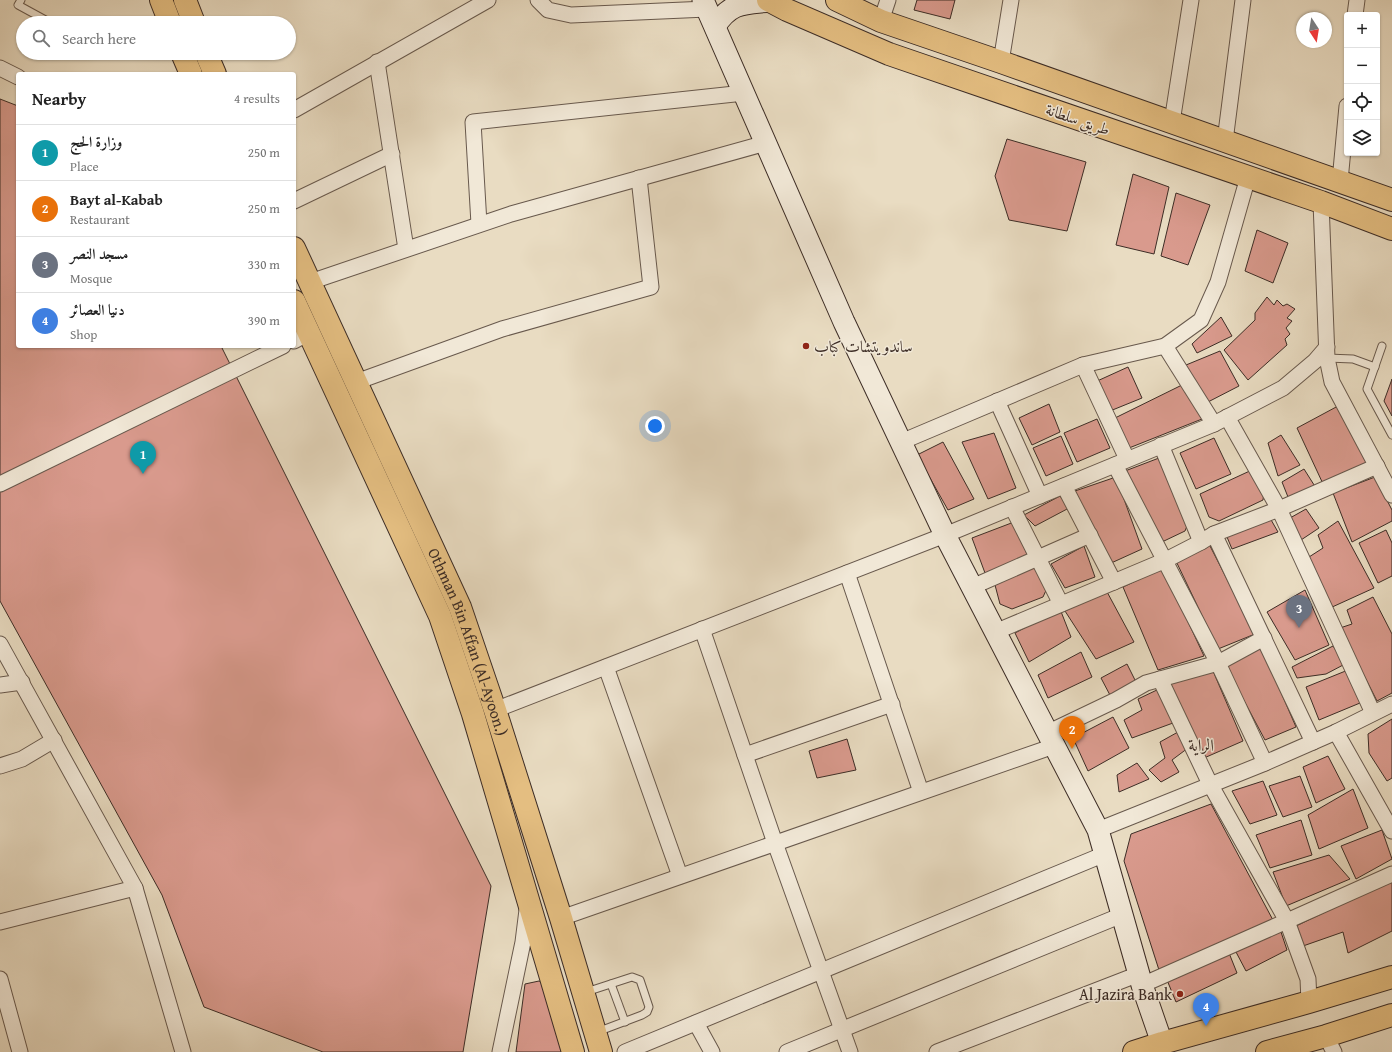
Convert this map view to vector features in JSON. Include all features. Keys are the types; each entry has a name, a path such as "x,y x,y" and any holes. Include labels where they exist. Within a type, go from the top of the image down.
{"main road":[{"path":"161,0 167,16"},
{"path":"185,0 191,16"},
{"name":"طريق سلطانة","path":"769,0 787,10 889,54 1321,202 1392,229"},
{"name":"طريق سلطانة","path":"837,0 881,21 1002,62 1392,200"},
{"path":"185,60 190,72"},
{"path":"209,60 214,72"},
{"name":"Othman Bin Affan (Al-Ayoon.)","path":"296,252 460,607 495,710 561,918 598,1042"},
{"name":"Othman Bin Affan (Al-Ayoon.)","path":"296,311 301,337 440,616 473,714 573,1052"},
{"path":"1134,1052 1309,1002 1392,976"},
{"path":"1267,1052 1330,1044 1392,1015"}],"street":[{"path":"296,109 488,0"},
{"path":"538,0 548,10 571,15 708,12 723,14 734,7 769,0"},
{"path":"881,21 888,0"},
{"path":"1002,62 1011,0"},
{"path":"1172,122 1191,0"},
{"path":"1225,141 1243,0"},
{"path":"1355,12 1357,0"},
{"path":"708,12 844,322 945,535 1098,830 1141,980 1162,1043"},
{"path":"378,62 406,249"},
{"path":"0,68 16,76"},
{"path":"479,224 473,122 744,93"},
{"path":"1340,181 1346,120"},
{"path":"310,282 511,214 766,143"},
{"path":"296,200 392,154"},
{"path":"901,442 1083,365 1165,346 1201,320 1218,282 1248,177"},
{"path":"356,382 502,329 651,287 639,178"},
{"path":"1321,202 1327,353 1332,382 1392,495"},
{"path":"1165,346 1220,420 1280,509 1373,713"},
{"path":"0,484 279,348"},
{"path":"495,710 945,535 1161,446 1220,420 1284,388 1315,361 1327,353"},
{"path":"1083,365 1121,462 1166,560 1218,663 1265,763"},
{"path":"997,401 1040,496"},
{"path":"1161,446 1202,542"},
{"path":"995,632 1166,560 1202,542 1214,534 1280,509 1376,466"},
{"path":"1064,486 1114,582"},
{"path":"1012,507 1061,604"},
{"path":"1214,534 1313,742"},
{"path":"972,587 1090,535"},
{"path":"847,573 922,792"},
{"path":"702,629 775,843 850,1052"},
{"path":"561,918 922,792 1051,739 1146,683 1218,663 1264,638"},
{"path":"0,644 135,888 183,1052"},
{"path":"606,667 680,876"},
{"path":"1160,679 1210,784 1287,921 1308,979 1309,1002"},
{"path":"0,685 22,682"},
{"path":"745,755 892,704"},
{"path":"1098,830 1265,763 1336,732 1392,704"},
{"path":"1336,732 1392,831"},
{"path":"0,766 22,759 54,740"},
{"path":"625,1052 1105,854"},
{"path":"937,1052 1141,980 1287,921 1392,874"},
{"path":"0,922 135,888"},
{"path":"500,1052 523,942 528,901"},
{"path":"787,1052 1122,915"},
{"path":"0,979 20,1052"},
{"path":"696,1023 712,1052"}],"lane":[{"path":"21,0 18,4 39,16"},
{"path":"1382,346 1367,389 1392,435"},
{"path":"1327,353 1353,359 1375,367"},
{"path":"583,993 632,977 640,980 647,1000 649,1007 647,1012 625,1022 598,1042"},
{"path":"611,984 625,1022"}],"building":[{"path":"917,0 955,0 950,19 914,10"},
{"path":"0,99 16,105 16,348 222,348 491,886 463,1052 323,1052 204,1007 162,895 0,601"},
{"path":"1007,139 1086,162 1067,231 1009,220 995,176"},
{"path":"1133,174 1169,187 1154,254 1116,245"},
{"path":"1176,193 1210,205 1188,265 1161,256"},
{"path":"1257,230 1288,243 1273,283 1245,271"},
{"path":"1267,297 1274,305 1277,300 1283,306 1287,304 1295,309 1287,318 1292,321 1286,328 1290,334 1285,339 1287,345 1248,380 1224,350 1255,320 1255,313"},
{"path":"1221,317 1232,336 1197,353 1192,344"},
{"path":"1220,351 1239,386 1206,403 1186,365"},
{"path":"1128,367 1142,398 1110,411 1095,382"},
{"path":"1392,379 1392,416 1384,401"},
{"path":"1184,384 1202,419 1129,448 1115,418"},
{"path":"1049,404 1060,432 1032,445 1019,418"},
{"path":"1338,406 1367,464 1324,486 1297,428"},
{"path":"1097,419 1110,448 1077,462 1064,433"},
{"path":"994,433 1016,488 988,499 962,442"},
{"path":"1281,435 1300,465 1278,476 1268,443"},
{"path":"1061,436 1073,464 1046,476 1033,448"},
{"path":"1214,438 1231,474 1196,489 1180,453"},
{"path":"943,442 974,499 948,510 917,455"},
{"path":"1159,458 1189,521 1185,531 1164,541 1158,538 1125,471"},
{"path":"1254,469 1264,492 1263,500 1219,521 1209,517 1200,494"},
{"path":"1304,469 1316,488 1290,502 1282,482"},
{"path":"1116,477 1142,549 1109,564 1075,491"},
{"path":"1375,477 1392,510 1392,521 1352,542 1333,493"},
{"path":"1060,496 1069,508 1035,526 1024,515"},
{"path":"1306,509 1319,528 1301,540 1290,518"},
{"path":"1270,518 1278,532 1232,549 1227,537"},
{"path":"1338,521 1374,588 1330,608 1309,557 1323,548 1318,535"},
{"path":"1014,522 1029,559 985,573 972,538"},
{"path":"1386,530 1392,543 1392,576 1378,583 1359,543"},
{"path":"1209,544 1255,634 1218,649 1175,559"},
{"path":"1084,546 1095,577 1065,588 1051,564"},
{"path":"1035,566 1048,586 1043,597 1012,609 1000,604 995,585"},
{"path":"1163,568 1204,656 1158,670 1123,587"},
{"path":"1106,590 1134,642 1096,659 1065,611"},
{"path":"1305,590 1329,645 1295,660 1267,612"},
{"path":"1373,597 1392,634 1392,693 1377,701 1340,628 1352,624 1347,610"},
{"path":"1060,609 1071,637 1029,662 1015,633"},
{"path":"1261,646 1296,727 1265,740 1225,665"},
{"path":"1333,646 1345,664 1326,674 1297,678 1292,667"},
{"path":"1081,652 1092,677 1048,698 1038,675"},
{"path":"1127,664 1136,682 1111,697 1101,678"},
{"path":"1348,670 1360,703 1319,720 1306,687"},
{"path":"1213,671 1243,741 1204,758 1169,682"},
{"path":"1159,689 1173,723 1132,738 1124,720 1142,710 1138,699"},
{"path":"1113,717 1129,748 1088,771 1073,738"},
{"path":"1392,719 1392,778 1387,781 1369,753 1368,734"},
{"path":"1178,732 1188,748 1172,760 1179,772 1161,782 1149,770 1165,758 1160,742"},
{"path":"847,739 856,770 817,778 809,751"},
{"path":"1328,756 1345,789 1316,803 1303,767"},
{"path":"1137,763 1149,779 1119,792 1117,775"},
{"path":"1300,776 1312,807 1283,817 1269,786"},
{"path":"1263,781 1277,815 1250,824 1232,791"},
{"path":"1353,789 1368,828 1319,849 1308,815"},
{"path":"1211,804 1274,922 1159,970 1124,861 1131,834"},
{"path":"1301,820 1312,855 1270,868 1256,835"},
{"path":"1382,830 1392,859 1356,879 1341,846"},
{"path":"1329,855 1350,879 1286,906 1273,872"},
{"path":"1392,880 1392,931 1348,953 1343,932 1303,946 1296,926"},
{"path":"1280,929 1287,950 1246,971 1236,952"},
{"path":"1229,953 1237,973 1176,1002 1167,980"},
{"path":"539,981 544,983 565,1052 516,1052 525,984"}],"place":[{"name":"ساندويتشات كباب","path":"806,346"},
{"name":"وزارة الحج","path":"143,474"},
{"name":"مسجد النصر","path":"1299,628"},
{"name":"Bayt al-Kabab","path":"1072,749"},
{"name":"Al Jazira Bank","path":"1180,994"},
{"name":"دنيا العصائر","path":"1206,1026"}],"district":[{"name":"الراية","path":"1201,744"}]}
